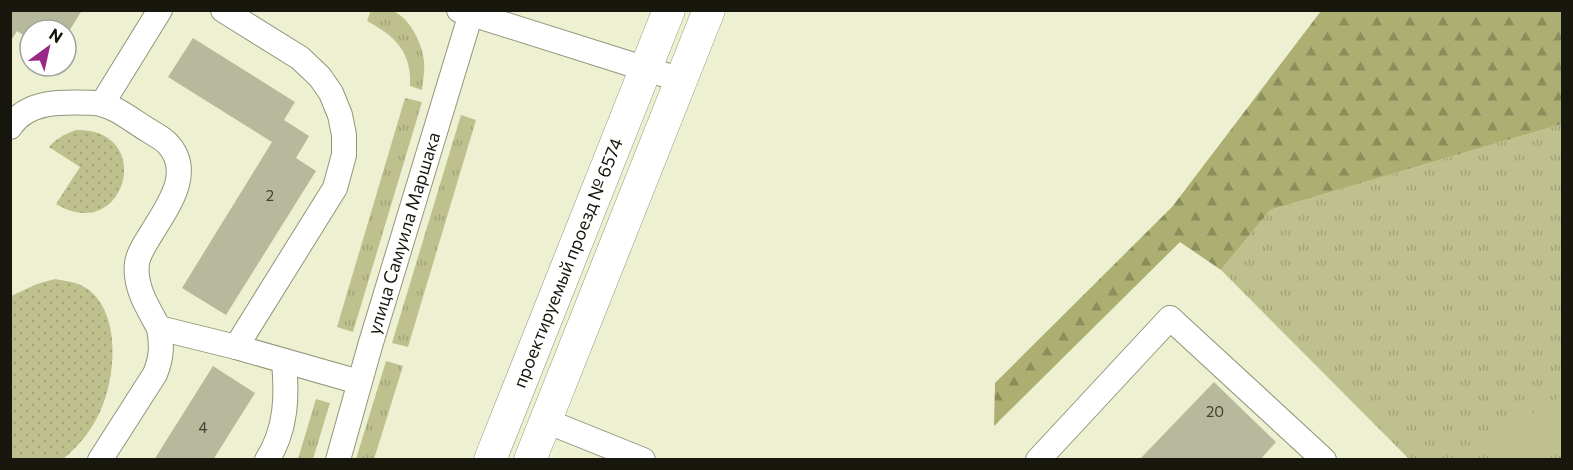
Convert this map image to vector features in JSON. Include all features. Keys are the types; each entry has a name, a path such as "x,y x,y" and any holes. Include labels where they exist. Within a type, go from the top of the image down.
{"main road":[{"name":"проектируемый проезд № 6574","path":"490,459 669,10"},
{"name":"проектируемый проезд № 6574","path":"530,459 709,10"}],"street":[{"path":"223,10 300,58 320,77 337,107 344,135 344,155 335,188 236,346"},
{"path":"102,104 157,12"},
{"path":"467,12 681,80"},
{"name":"улица Самуила Маршака","path":"338,459 467,12"},
{"path":"10,127 27,111 41,105 102,104 116,110 166,142 174,152 178,166 178,187 140,252 137,263 138,285 159,328 162,342 160,362 155,374 100,459"},
{"path":"1038,459 1170,318 1324,459"},
{"path":"159,328 236,346 359,382"},
{"path":"267,459 273,451 285,411 284,360"},
{"path":"546,421 643,459"}],"green space":[{"path":"371,10 395,12 411,27 423,54 422,90 410,86 408,64 400,46 386,33 367,21"},
{"path":"1321,11 1562,11 1562,124 1270,210 1221,270 1180,242 994,426 995,383 1172,207"},
{"path":"405,98 422,102 353,332 337,327"},
{"path":"461,115 476,120 408,347 392,343"},
{"path":"1562,124 1562,459 1409,459 1221,270 1270,210"},
{"path":"76,130 101,134 117,147 124,164 123,182 114,199 100,210 80,213 56,204 80,167 49,147 61,137"},
{"path":"55,279 86,288 98,299 106,313 112,346 110,382 93,426 63,459 11,459 11,296 37,284"},
{"path":"386,361 403,366 374,459 356,459"},
{"path":"1562,395 1562,442 1524,459 1501,459 1491,439"},
{"path":"316,399 330,403 313,459 298,459"}],"building":[{"path":"10,10 77,10 81,12 77,18 18,18 18,32 10,42"},
{"path":"193,38 295,102 284,120 309,136 296,158 316,171 226,315 182,288 272,142 168,77"},
{"path":"213,366 255,393 213,460 154,460"},
{"path":"1214,382 1276,442 1260,460 1139,460"}]}
